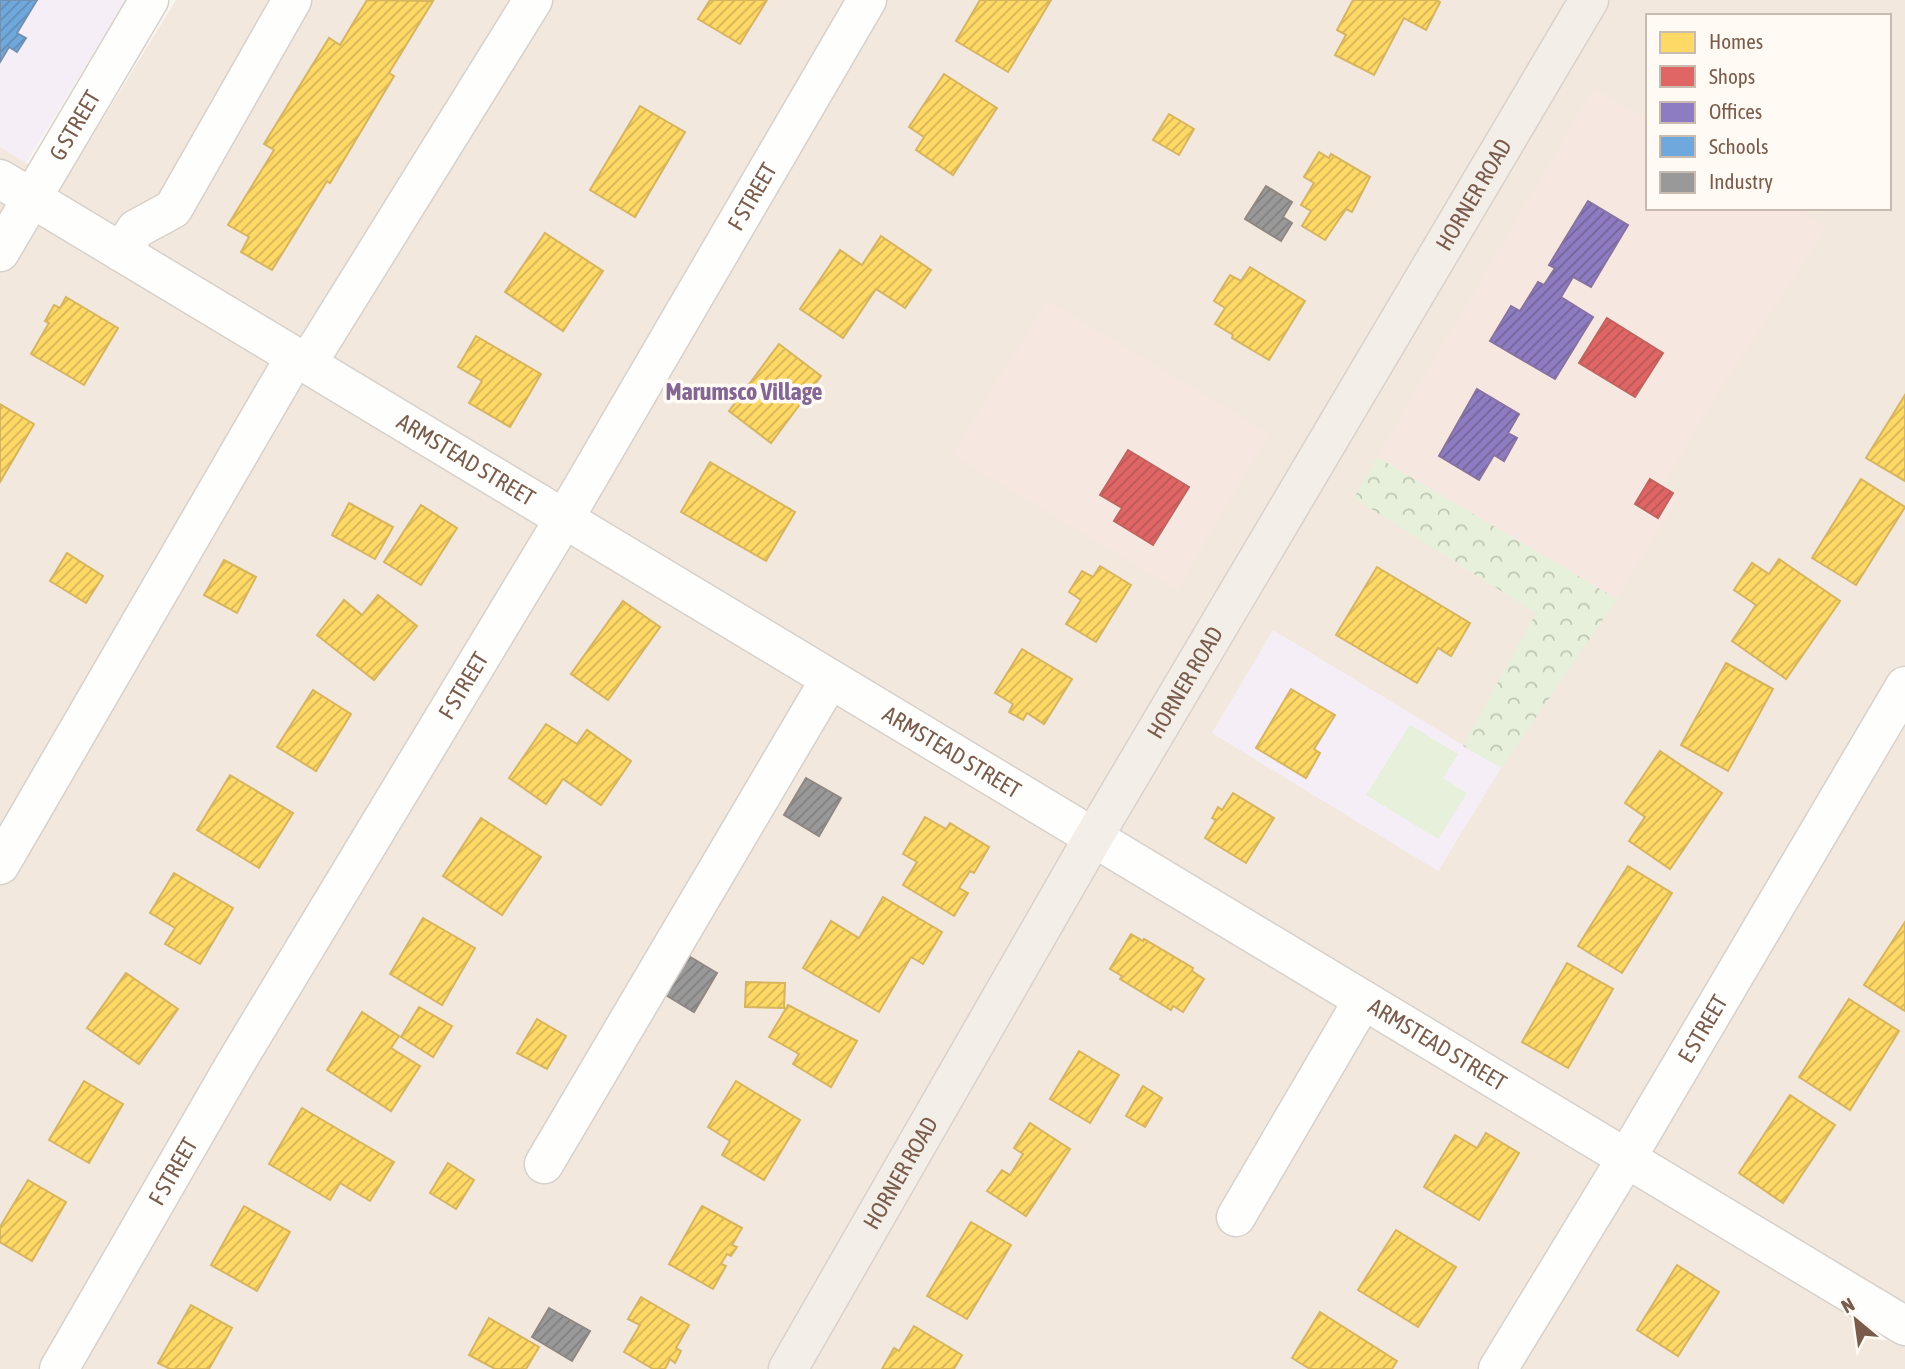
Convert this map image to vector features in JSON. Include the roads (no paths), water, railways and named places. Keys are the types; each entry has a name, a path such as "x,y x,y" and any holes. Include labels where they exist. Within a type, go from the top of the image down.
{"main road":[{"name":"HORNER ROAD","path":"788,1369 1093,838 1589,0"}],"street":[{"name":"G STREET","path":"0,253 16,189 149,0"},
{"path":"121,252 136,229 173,209 292,0"},
{"path":"0,865 301,361 533,0"},
{"name":"F STREET","path":"60,1369 235,1065 564,519 867,0"},
{"name":"ARMSTEAD STREET","path":"16,189 1905,1326"},
{"path":"544,1164 831,679"},
{"name":"E STREET","path":"1498,1369 1905,686"},
{"path":"1236,1217 1363,1000"}],"district":[{"name":"Marumsco Village","path":"744,392"}]}
